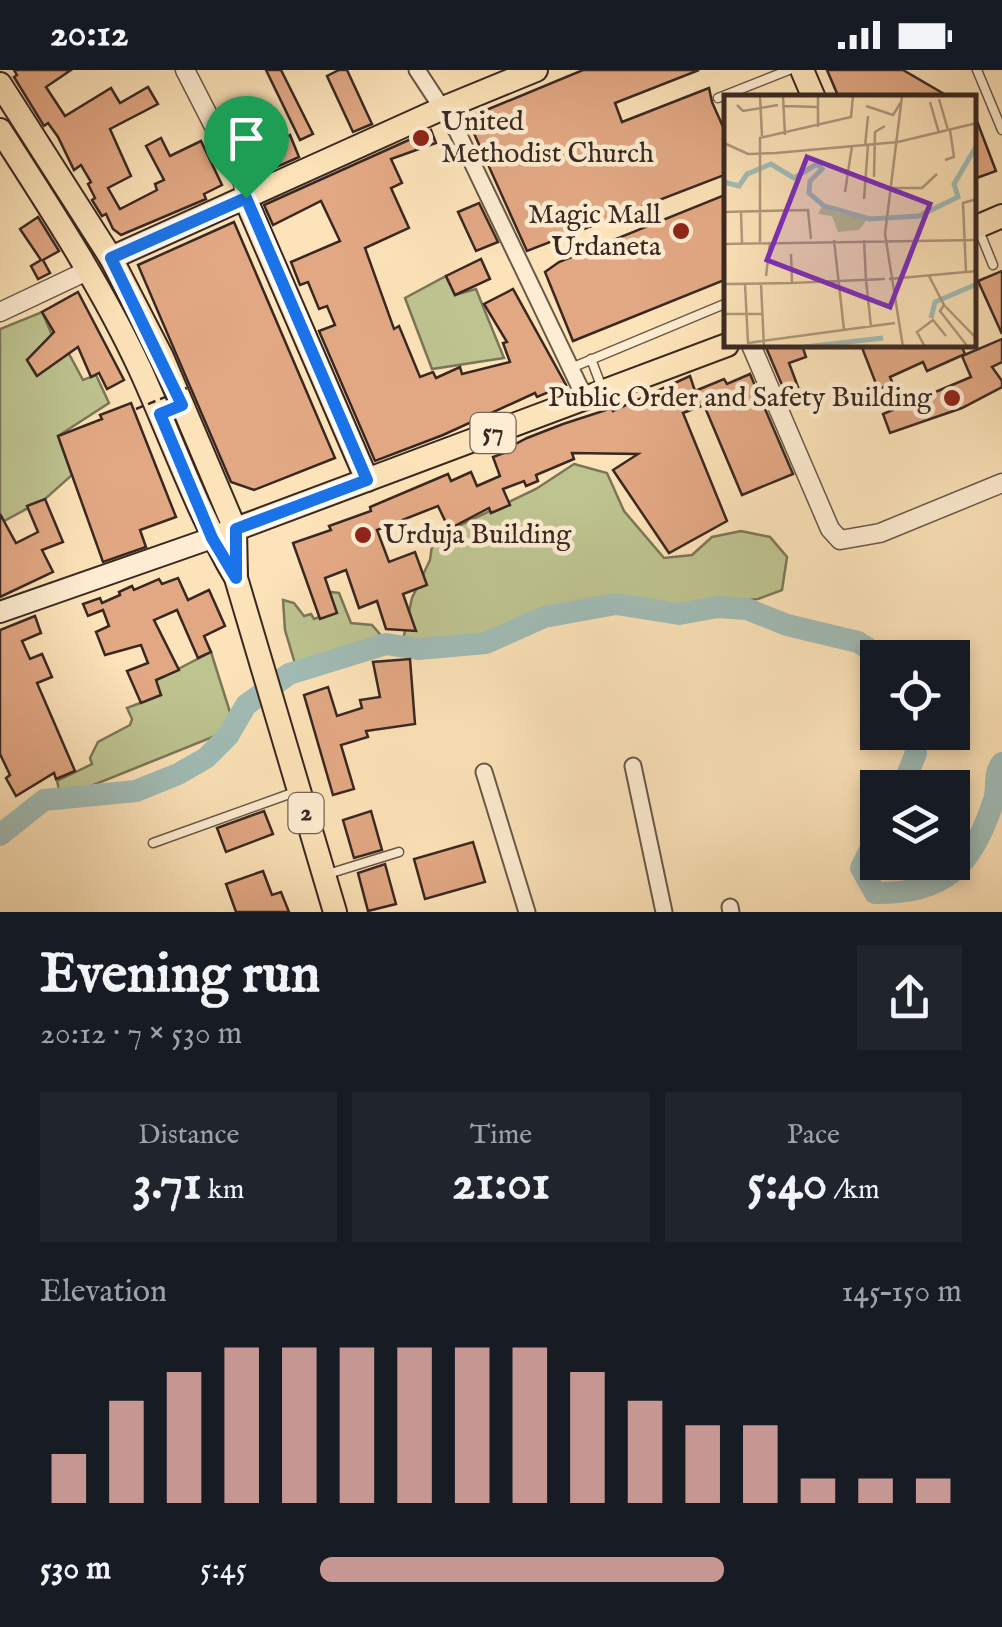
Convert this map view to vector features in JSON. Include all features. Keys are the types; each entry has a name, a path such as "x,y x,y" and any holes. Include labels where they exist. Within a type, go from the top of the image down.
{"main road":[{"path":"111,258 441,108 536,70"},
{"path":"789,70 800,95"},
{"path":"802,70 813,95"},
{"name":"2","path":"0,84 111,258 185,396 236,529 236,578"},
{"name":"2","path":"0,130 89,270 160,414 212,538 236,578 334,912"},
{"path":"0,612 236,529 258,520 266,505 363,470 246,198"},
{"path":"977,227 1002,216"},
{"name":"57","path":"363,470 595,395 724,346"},
{"path":"160,414 185,396"}],"street":[{"path":"185,70 243,183 246,198"},
{"path":"417,70 457,131 571,368 595,395"},
{"path":"0,312 89,270"},
{"path":"752,348 830,530 840,540 880,534 1002,483"},
{"path":"633,766 664,912"},
{"path":"484,772 527,912"}],"lane":[{"path":"726,95 789,70"},
{"path":"978,70 1002,130"},
{"path":"718,98 724,96"},
{"path":"977,229 993,266"},
{"path":"571,368 724,304"},
{"path":"591,359 595,395"},
{"path":"153,843 299,790"},
{"path":"324,876 399,852"}],"path":[{"path":"136,409 185,396"}],"green space":[{"path":"446,276 455,295 476,289 504,358 432,369 405,298"},
{"path":"42,312 52,335 27,360 36,375 68,352 83,380 96,375 109,403 58,436 72,475 45,499 4,521 0,514 0,329"},
{"path":"574,464 607,473 624,511 664,558 692,555 712,537 741,531 770,537 787,557 782,590 758,599 668,609 628,601 569,609 534,618 496,637 469,642 403,640 412,598 430,560 433,538 536,489"},
{"path":"339,593 351,623 372,625 384,639 296,667 285,630 283,600 294,603 304,616 311,614 314,619 330,613 323,594"},
{"path":"211,652 235,728 61,798 57,781 92,764 90,758 98,742 130,725 132,719 127,708 161,695 155,681"}],"building":[{"path":"14,70 71,70 46,87 65,116 111,88 120,103 148,87 158,104 110,129 131,176 108,188 120,209 157,190 155,184 164,180 146,146 161,138 170,156 201,141 222,185 204,194 206,199 121,235 113,229 106,214 102,216 92,200 95,198 88,184 91,182 81,165 74,170 58,137 48,123 44,126 14,77"},
{"path":"266,70 281,70 313,134 300,140"},
{"path":"347,70 372,124 353,132 327,76"},
{"path":"583,70 699,70 615,103 622,122 709,88 724,129 724,175 527,251 467,118"},
{"path":"827,70 903,70 946,95 838,95"},
{"path":"977,121 996,171 977,178"},
{"path":"431,130 436,143 391,159 402,183 391,188 409,228 365,248 394,329 399,326 420,377 433,372 436,378 460,367 462,374 510,362 503,343 507,342 484,304 513,289 566,385 537,397 535,393 375,461 319,331 335,325 327,306 319,309 308,282 300,285 291,262 340,241 321,201 273,225 264,205"},
{"path":"290,135 299,157 254,177 245,159"},
{"name":"Magic Mall Urdaneta","path":"724,195 724,280 573,341 545,272 559,262"},
{"path":"479,203 498,242 476,251 458,212"},
{"path":"38,217 59,251 43,260 50,273 38,279 31,266 41,260 20,229"},
{"path":"234,222 335,458 254,490 231,482 138,265"},
{"path":"481,259 490,279 455,295 446,276"},
{"path":"1002,271 1002,334 978,281"},
{"path":"78,292 124,380 107,389 99,373 91,377 78,347 37,376 27,360 54,332 42,312"},
{"name":"Public Order and Safety Building","path":"1002,339 1002,362 992,367 1002,387 962,408 890,433 883,414 971,377 962,356"},
{"path":"766,348 803,348 806,357 789,363 798,387 785,392"},
{"path":"862,348 962,348 965,354 927,371 923,362 890,377 893,384 878,389"},
{"path":"750,374 793,474 742,495 704,405 683,413 727,521 669,553 613,470 638,454 572,453 574,459 536,475 538,481 526,486 524,481 503,489 510,505 491,513 489,508 449,529 438,506 377,530 389,562 415,552 427,585 403,594 416,631 386,629 377,601 359,608 346,570 325,578 337,613 320,619 293,543 331,530 329,526 371,511 370,507 448,474 451,481 471,472 477,486 500,476 493,457 512,450 510,447 527,438 612,408 613,411 690,376 695,391"},
{"path":"131,403 176,517 140,530 146,547 103,562 58,436"},
{"path":"45,499 63,542 42,550 53,572 0,597 0,514 16,543 38,532 27,506"},
{"path":"178,578 188,600 209,590 225,626 204,636 211,652 198,658 177,610 154,620 179,670 156,680 161,695 141,703 127,671 148,663 141,645 105,655 96,632 109,626 103,610 88,616 83,604 100,598 102,603 132,586 134,590 159,579 162,584"},
{"path":"35,616 41,633 22,641 30,659 42,654 52,677 37,683 75,771 56,779 54,773 16,796 0,754 0,630"},
{"path":"410,659 415,724 366,731 368,737 341,745 354,789 333,795 304,695 328,687 337,716 362,708 360,700 380,697 373,662"},
{"path":"264,811 273,834 226,852 217,828"},
{"path":"371,811 382,850 354,858 343,820"},
{"path":"473,842 485,882 425,899 414,859"},
{"path":"385,864 396,904 368,911 358,873"},
{"path":"263,871 272,895 281,892 289,912 236,912 226,884"}],"waterway":[{"path":"0,835 44,800 136,791 178,774 206,758 228,736 246,705 289,674 386,644 418,649 486,643 544,617 616,604 679,614 718,607 747,609 787,625 860,643"},
{"path":"909,770 915,750"},
{"path":"970,852 994,800 1002,763"},
{"path":"868,880 875,893 900,892 941,880"}],"place":[{"name":"United Methodist Church","path":"421,138"},
{"name":"Magic Mall Urdaneta","path":"681,231"},
{"name":"Public Order and Safety Building","path":"952,398"},
{"name":"Urduja Building","path":"363,535"}],"route":[{"path":"246,198 248,211 367,480 236,529 236,578 212,538 160,414 182,405 111,258 246,198"}]}
